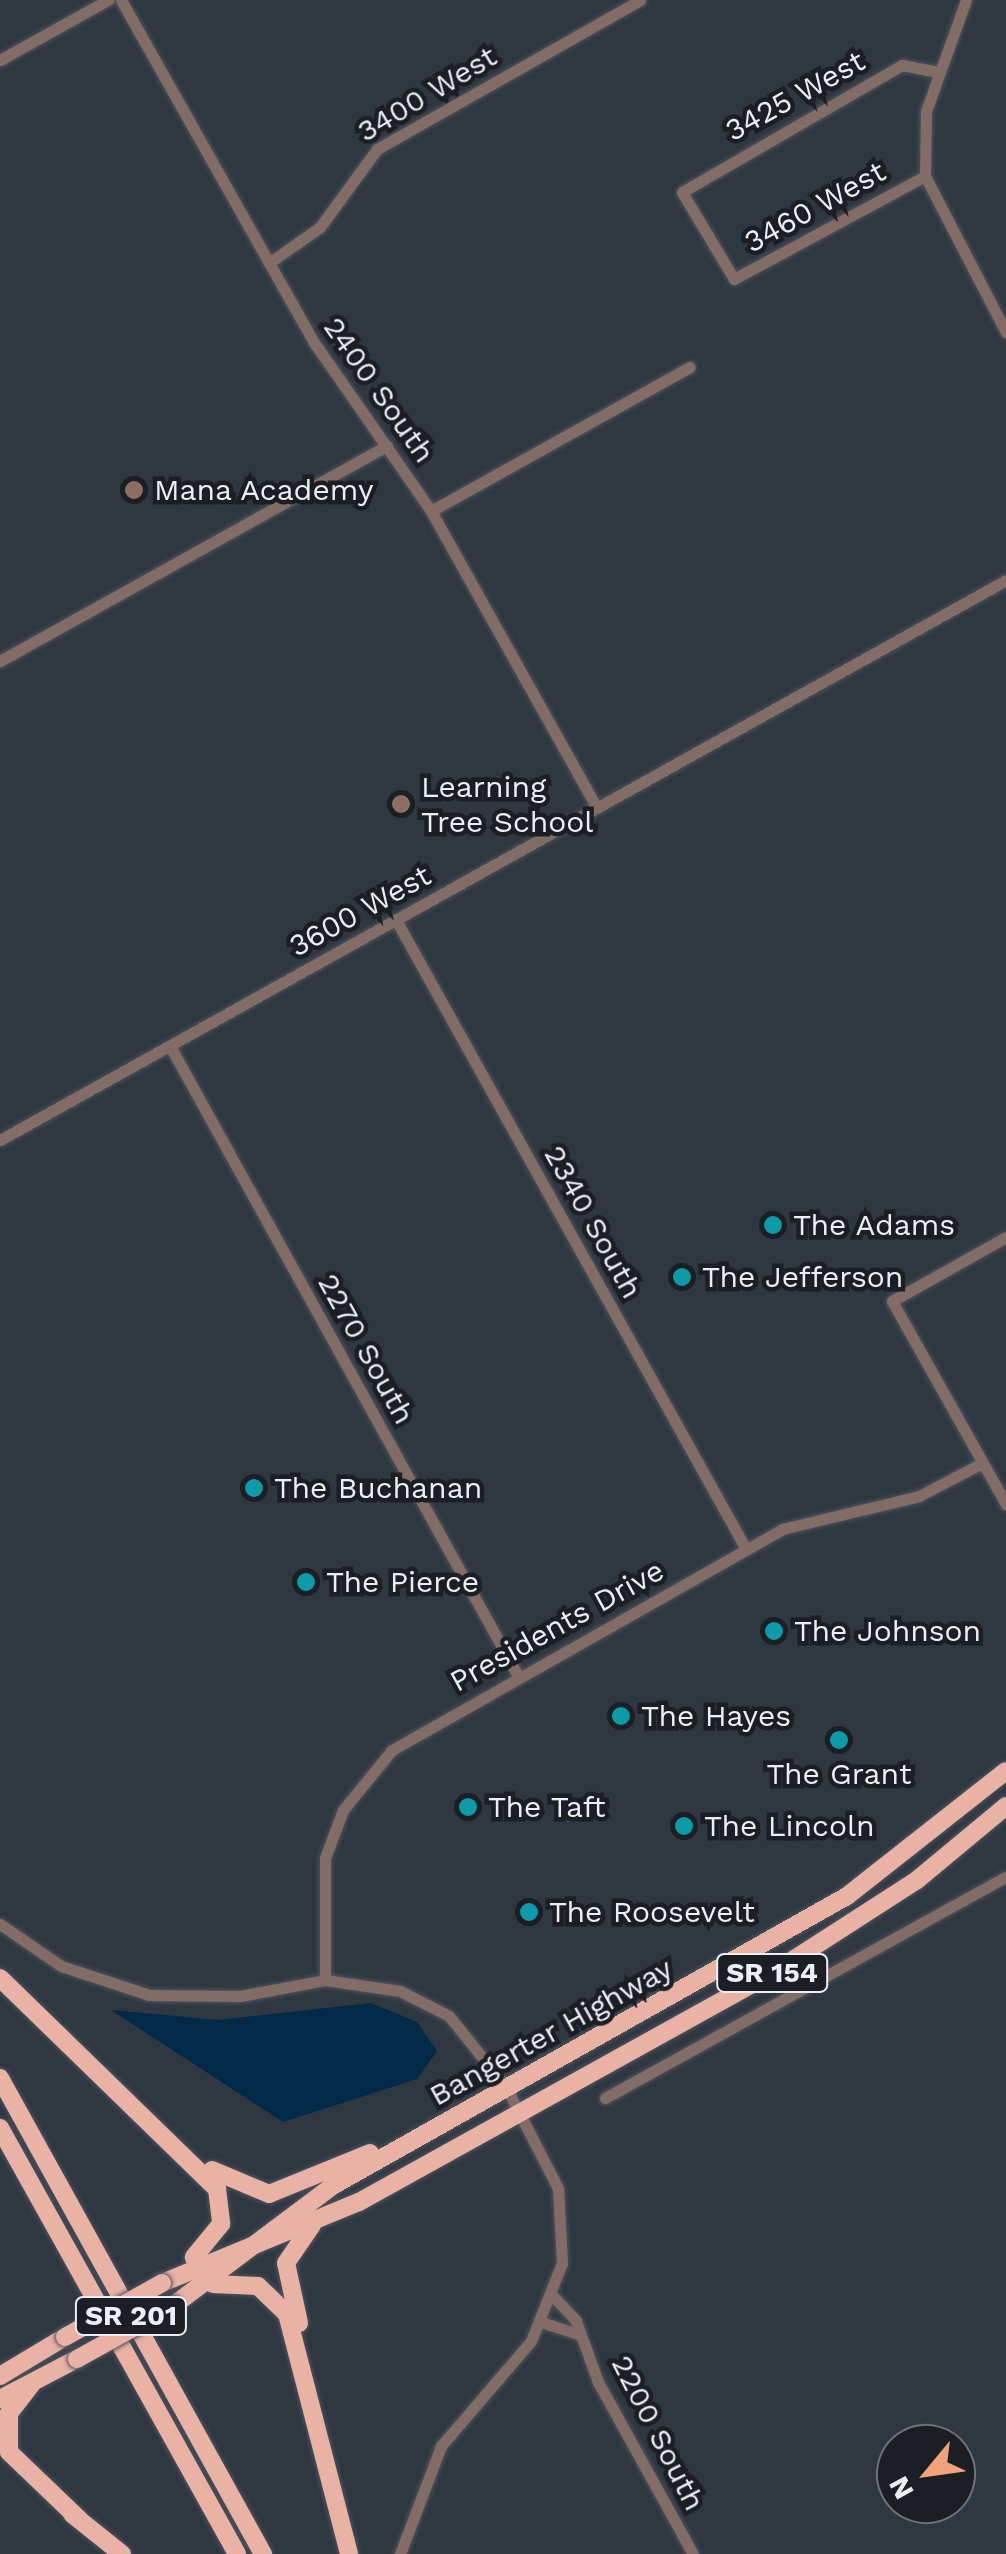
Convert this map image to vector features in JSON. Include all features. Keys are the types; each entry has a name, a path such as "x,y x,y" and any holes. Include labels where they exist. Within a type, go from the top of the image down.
{"highway":[{"name":"Bangerter Highway","path":"0,2398 209,2285 334,2185 813,1917 1006,1771"},
{"name":"Bangerter Highway","path":"0,2376 162,2283 268,2237 316,2222 521,2114 876,1910 1006,1806"},
{"path":"0,1978 225,2181 269,2194 471,2106"},
{"name":"SR 201","path":"0,2078 263,2554"},
{"path":"136,2104 208,2178 223,2206 213,2241 162,2283"},
{"name":"SR 201","path":"0,2128 237,2554"},
{"path":"316,2222 294,2242 286,2270 330,2486"},
{"path":"209,2285 258,2286 287,2314 350,2554"},
{"path":"0,2368 20,2362"},
{"path":"31,2384 8,2417 10,2452 80,2520"},
{"path":"0,2459 122,2554"}],"street":[{"path":"0,60 108,0"},
{"name":"2400 South","path":"122,0 269,263 431,511 596,808"},
{"name":"3400 West","path":"269,263 320,227 377,148 640,0"},
{"path":"966,0 923,126 925,176 1006,332"},
{"name":"3425 West","path":"730,279 682,192 902,65 939,72"},
{"name":"3460 West","path":"730,279 925,176"},
{"path":"431,511 690,367"},
{"path":"0,661 387,446"},
{"name":"3600 West","path":"0,1140 1006,580"},
{"name":"2340 South","path":"396,920 746,1549"},
{"name":"2270 South","path":"170,1046 518,1676"},
{"path":"1006,1237 892,1301 1006,1504"},
{"name":"Presidents Drive","path":"324,1980 325,1858 357,1788 412,1735 746,1549 810,1519 920,1496 982,1463"},
{"path":"605,2098 1006,1878"},
{"path":"0,1924 60,1966 150,1995 240,1996 324,1980 400,1991 449,2016 506,2087 564,2212 553,2296 541,2322 440,2446 400,2554"},
{"name":"2200 South","path":"553,2296 580,2334 693,2554"},
{"name":"2200 South","path":"541,2322 580,2334"}],"water":[{"path":"371,2003 417,2022 437,2051 417,2079 283,2122 111,2010 218,2020"}],"place":[{"name":"Mana Academy","path":"134,490"},
{"name":"Learning Tree School","path":"401,804"},
{"name":"The Adams","path":"773,1225"},
{"name":"The Jefferson","path":"682,1277"},
{"name":"The Buchanan","path":"254,1488"},
{"name":"The Pierce","path":"306,1582"},
{"name":"The Johnson","path":"774,1631"},
{"name":"The Hayes","path":"621,1716"},
{"name":"The Grant","path":"839,1740"},
{"name":"The Taft","path":"468,1807"},
{"name":"The Lincoln","path":"684,1826"},
{"name":"The Roosevelt","path":"529,1912"}]}
